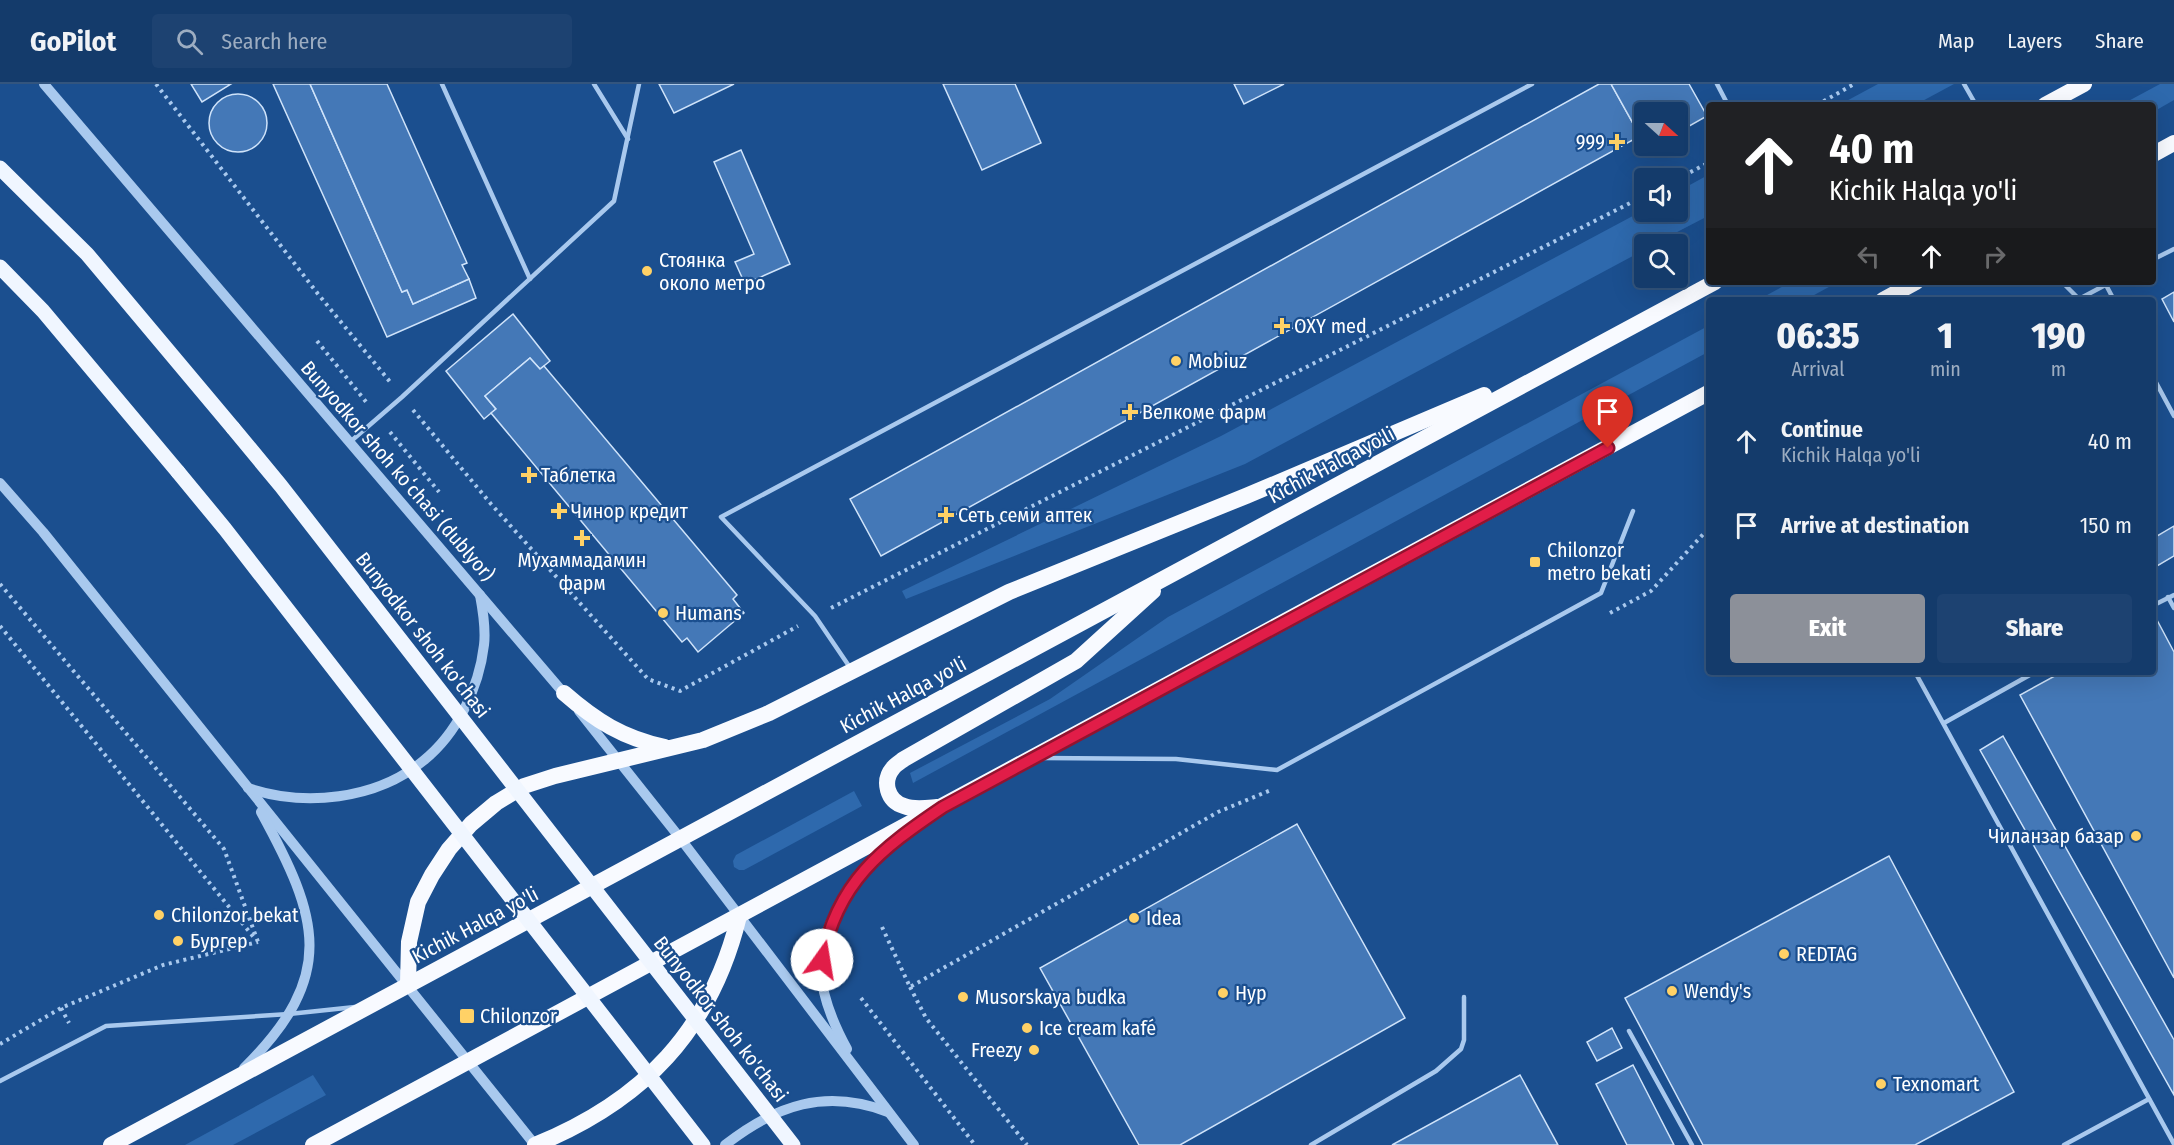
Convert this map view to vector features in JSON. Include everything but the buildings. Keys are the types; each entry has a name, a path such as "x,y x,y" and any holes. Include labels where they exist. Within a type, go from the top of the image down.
{"highway":[{"path":"2050,102 2084,84"},
{"path":"2156,153 2174,143"},
{"name":"Kichik Halqa yo'li","path":"111,1145 1709,285"},
{"path":"1888,297 1910,285"},
{"path":"408,985 409,942 418,902 437,866 471,824 496,803 524,786 555,776 702,740 769,713 1009,592 1235,500 1579,355"},
{"path":"312,1145 1706,394"},
{"path":"943,807 921,809 897,804 889,796 886,783 892,768 1076,661 1171,575"},
{"path":"564,693 588,714 613,729 638,741 668,748"},
{"path":"535,1145 601,1113 639,1084 672,1051 699,1017 710,998 727,958 739,916"}],"main road":[{"name":"Bunyodkor shoh ko'chasi","path":"0,168 87,254 281,486 793,1145"},
{"path":"0,267 44,311 225,529 703,1145"}],"street":[{"name":"Bunyodkor shoh koʻchasi (dublyor)","path":"44,84 564,693 680,838 914,1145"},
{"path":"0,483 44,532 535,1145"},
{"path":"248,788 268,795 291,798 336,796 382,784 423,762 454,726 473,689 484,644 484,620 480,594"},
{"path":"232,1080 264,1047 289,1014 306,979 310,943 303,900 248,788"},
{"path":"868,1085 845,1046 828,1005 821,971 826,940 841,904 863,871 889,845 943,807"},
{"path":"725,1145 753,1125 799,1105 844,1100 866,1103 889,1112"}],"lane":[{"path":"442,84 530,279"},
{"path":"594,84 628,140"},
{"path":"350,442 402,397 614,201 639,84"},
{"path":"1717,84 1726,102"},
{"path":"1964,84 1974,102"},
{"path":"852,672 815,616 721,518 1528,85"},
{"path":"2156,258 2174,249"},
{"path":"2065,285 2076,297"},
{"path":"2084,297 2105,285"},
{"path":"2156,382 2174,416"},
{"path":"1031,758 1176,759 1277,770 1601,593 1634,511"},
{"path":"2156,604 2174,595"},
{"path":"2168,597 2174,608"},
{"path":"1918,675 2174,1144"},
{"path":"1944,723 2030,675"},
{"path":"1311,1145 1436,1071 1461,1049 1464,1040 1464,997"},
{"path":"0,1081 106,1026 289,1014 371,1005"},
{"path":"1629,1031 1692,1145"},
{"path":"2064,1145 2150,1099"}],"path":[{"path":"156,84 318,294 491,504 648,679 680,691 815,616 1634,201"},
{"path":"1822,102 1854,84"},
{"path":"1688,174 1706,165"},
{"path":"317,341 368,405"},
{"path":"390,432 439,492"},
{"path":"0,584 224,849 258,942"},
{"path":"0,626 258,942"},
{"path":"0,1044 61,1008 163,965 258,942"},
{"path":"910,987 927,1018 1027,1145"},
{"path":"861,998 975,1145"}],"shaded area":[{"path":"1878,84 1954,84 1921,102 1845,102"},
{"path":"2160,84 2174,84 2174,100 2156,110 2156,102 2127,102"},
{"path":"1706,176 1706,217 1673,234 1634,234 1634,255 1245,464 906,599 902,591 1221,436 1634,215 1634,222 1688,222 1688,186"},
{"path":"1786,285 1832,285 1810,297 1764,297"},
{"path":"1706,327 1706,353 913,783 910,773 1050,699 1168,617"},
{"path":"854,791 862,806 744,870 734,867 733,861 736,855"},
{"path":"313,1075 326,1095 233,1145 185,1145"}],"place":[{"name":"999","path":"1617,142"},
{"name":"Стоянка около метро","path":"647,271"},
{"name":"OXY med","path":"1282,326"},
{"name":"Mobiuz","path":"1176,361"},
{"name":"Велкоме фарм","path":"1130,412"},
{"name":"Таблетка","path":"529,475"},
{"name":"Чинор кредит","path":"559,511"},
{"name":"Сеть семи аптек","path":"946,515"},
{"name":"Мухаммадамин фарм","path":"582,538"},
{"name":"Chilonzor metro bekati","path":"1535,562"},
{"name":"Humans","path":"663,613"},
{"name":"Чиланзар базар","path":"2136,836"},
{"name":"Chilonzor bekat","path":"159,915"},
{"name":"Idea","path":"1134,918"},
{"name":"Бургер","path":"178,941"},
{"name":"REDTAG","path":"1784,954"},
{"name":"Wendy's","path":"1672,991"},
{"name":"Нур","path":"1223,993"},
{"name":"Musorskaya budka","path":"963,997"},
{"name":"Chilonzor","path":"467,1016"},
{"name":"Ice cream kafé","path":"1027,1028"},
{"name":"Freezy","path":"1034,1050"},
{"name":"Texnomart","path":"1881,1084"}],"route":[{"path":"822,960 832,921 846,894 863,871 902,834 943,807 1608,448"}]}
